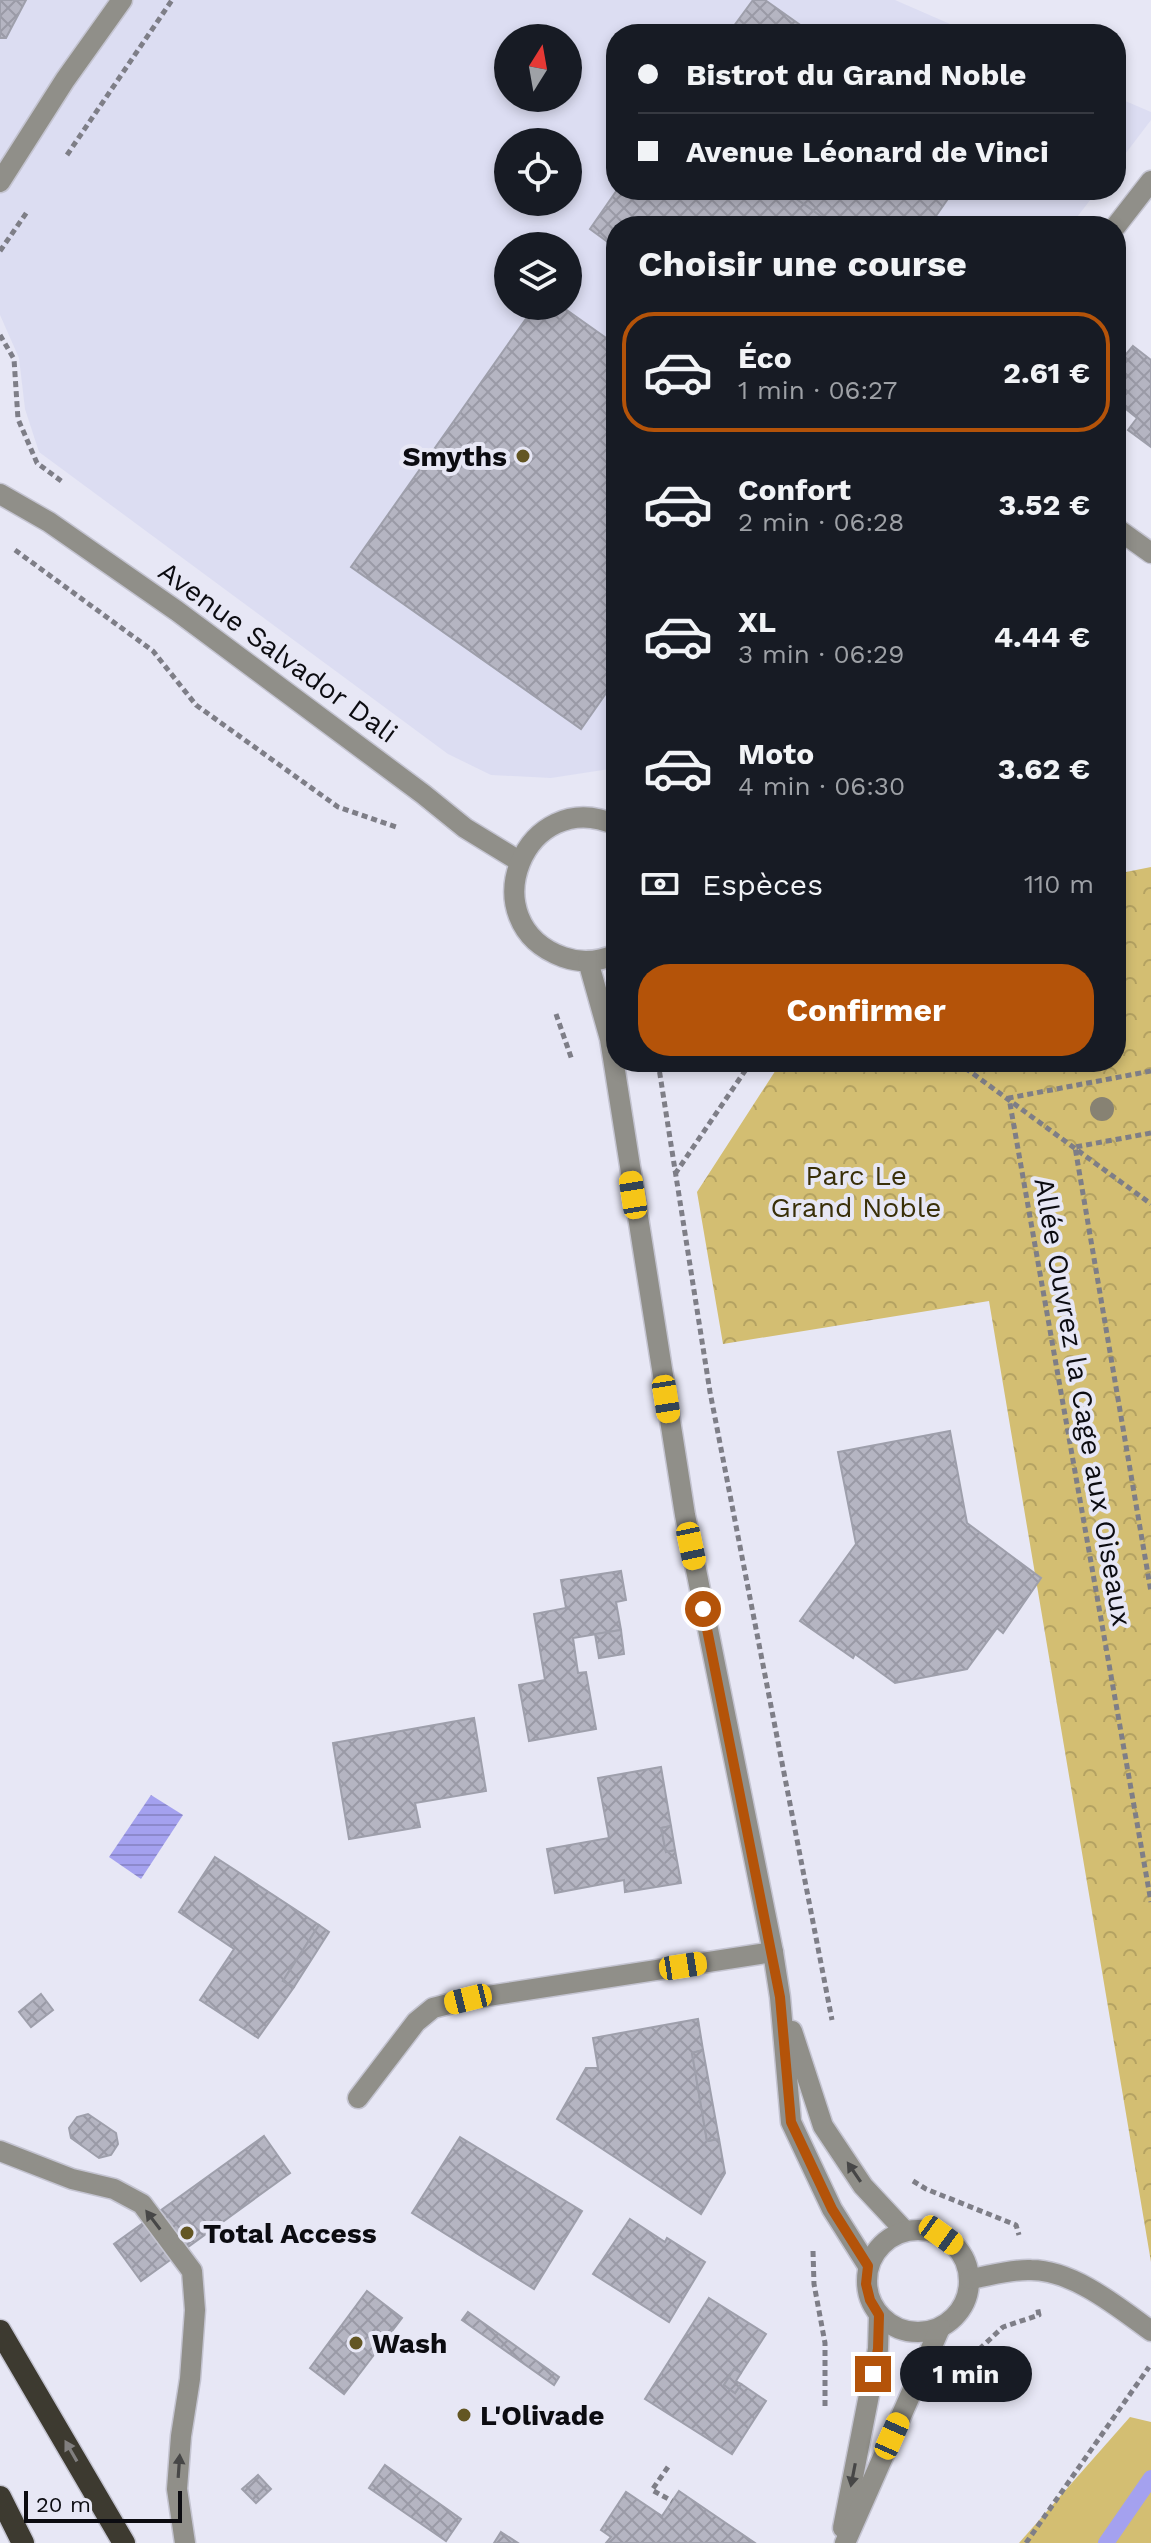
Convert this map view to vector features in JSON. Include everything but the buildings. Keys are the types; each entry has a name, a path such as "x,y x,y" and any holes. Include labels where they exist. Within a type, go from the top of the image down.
{"highway":[{"path":"0,2331 124,2543"},
{"path":"0,2497 23,2543"}],"street":[{"path":"0,182 65,80 122,0"},
{"path":"1124,216 1151,181"},
{"name":"Avenue Salvador Dali","path":"0,494 49,522 177,611 465,828 519,861"},
{"path":"1126,535 1151,553"},
{"path":"606,821 576,819 562,821 547,829 531,842 514,876 515,905 524,926 536,941 550,952 572,960 588,961 606,956"},
{"path":"588,961 606,1025"},
{"path":"615,1072 685,1515 773,1952 791,2122 832,2209 868,2266"},
{"path":"358,2098 416,2022 433,2008 468,1999 773,1952"},
{"path":"780,1997 823,2126 863,2186 905,2231"},
{"path":"0,2151 72,2179 114,2189 142,2204 192,2271 195,2310 177,2489 185,2543"},
{"path":"923,2230 941,2235 955,2246 965,2262 970,2279 967,2299 956,2316 940,2328 908,2332 892,2326 879,2315 870,2300 866,2284 868,2266 889,2239 905,2231 923,2230"},
{"path":"970,2279 1028,2269 1051,2271 1103,2296 1151,2331"},
{"path":"843,2543 878,2349 879,2315"},
{"path":"843,2543 940,2328"}],"path":[{"path":"59,166 172,0"},
{"path":"0,251 34,202"},
{"path":"0,335 14,359 18,419 37,463 75,491"},
{"path":"6,543 153,651 196,705 338,807 399,828"},
{"path":"1009,1098 1151,1071"},
{"path":"660,1072 710,1392 833,2028"},
{"path":"638,1226 744,1072"},
{"path":"971,1072 1151,1204"},
{"name":"Allée Ouvrez la Cage aux Oiseaux","path":"1009,1098 1151,1902"},
{"name":"Allée Ouvrez la Cage aux Oiseaux","path":"1151,1133 1075,1147 1151,1592"},
{"path":"913,2180 926,2189 1016,2225 1039,2315 1003,2327 966,2361"},
{"path":"1026,2543 1151,2365"},
{"path":"668,2467 652,2490 672,2501"}],"shaded area":[{"path":"0,0 895,0 950,24 606,24 606,200 1090,200 1078,216 606,216 606,770 551,778 491,775 448,754 39,452 25,409 19,358 0,315"},
{"path":"1126,101 1151,112 1151,120 1126,153"},
{"path":"151,1795 183,1815 141,1879 109,1857"}],"green space":[{"name":"Parc Le Grand Noble","path":"1151,867 1151,2262 989,1301 723,1344 697,1192 775,1072 1126,1072 1126,872"},
{"path":"1130,2417 1151,2422 1151,2543 1019,2543"}],"waterway":[{"path":"1106,2543 1151,2478"}],"place":[{"name":"Smyths","path":"523,456"},
{"name":"Total Access","path":"187,2233"},
{"name":"Wash","path":"356,2343"},
{"name":"L'Olivade","path":"464,2415"}],"route":[{"path":"703,1609 767,1921 780,1997 791,2122 832,2209 868,2266 866,2284 870,2300 879,2315 878,2349 873,2374"}]}
